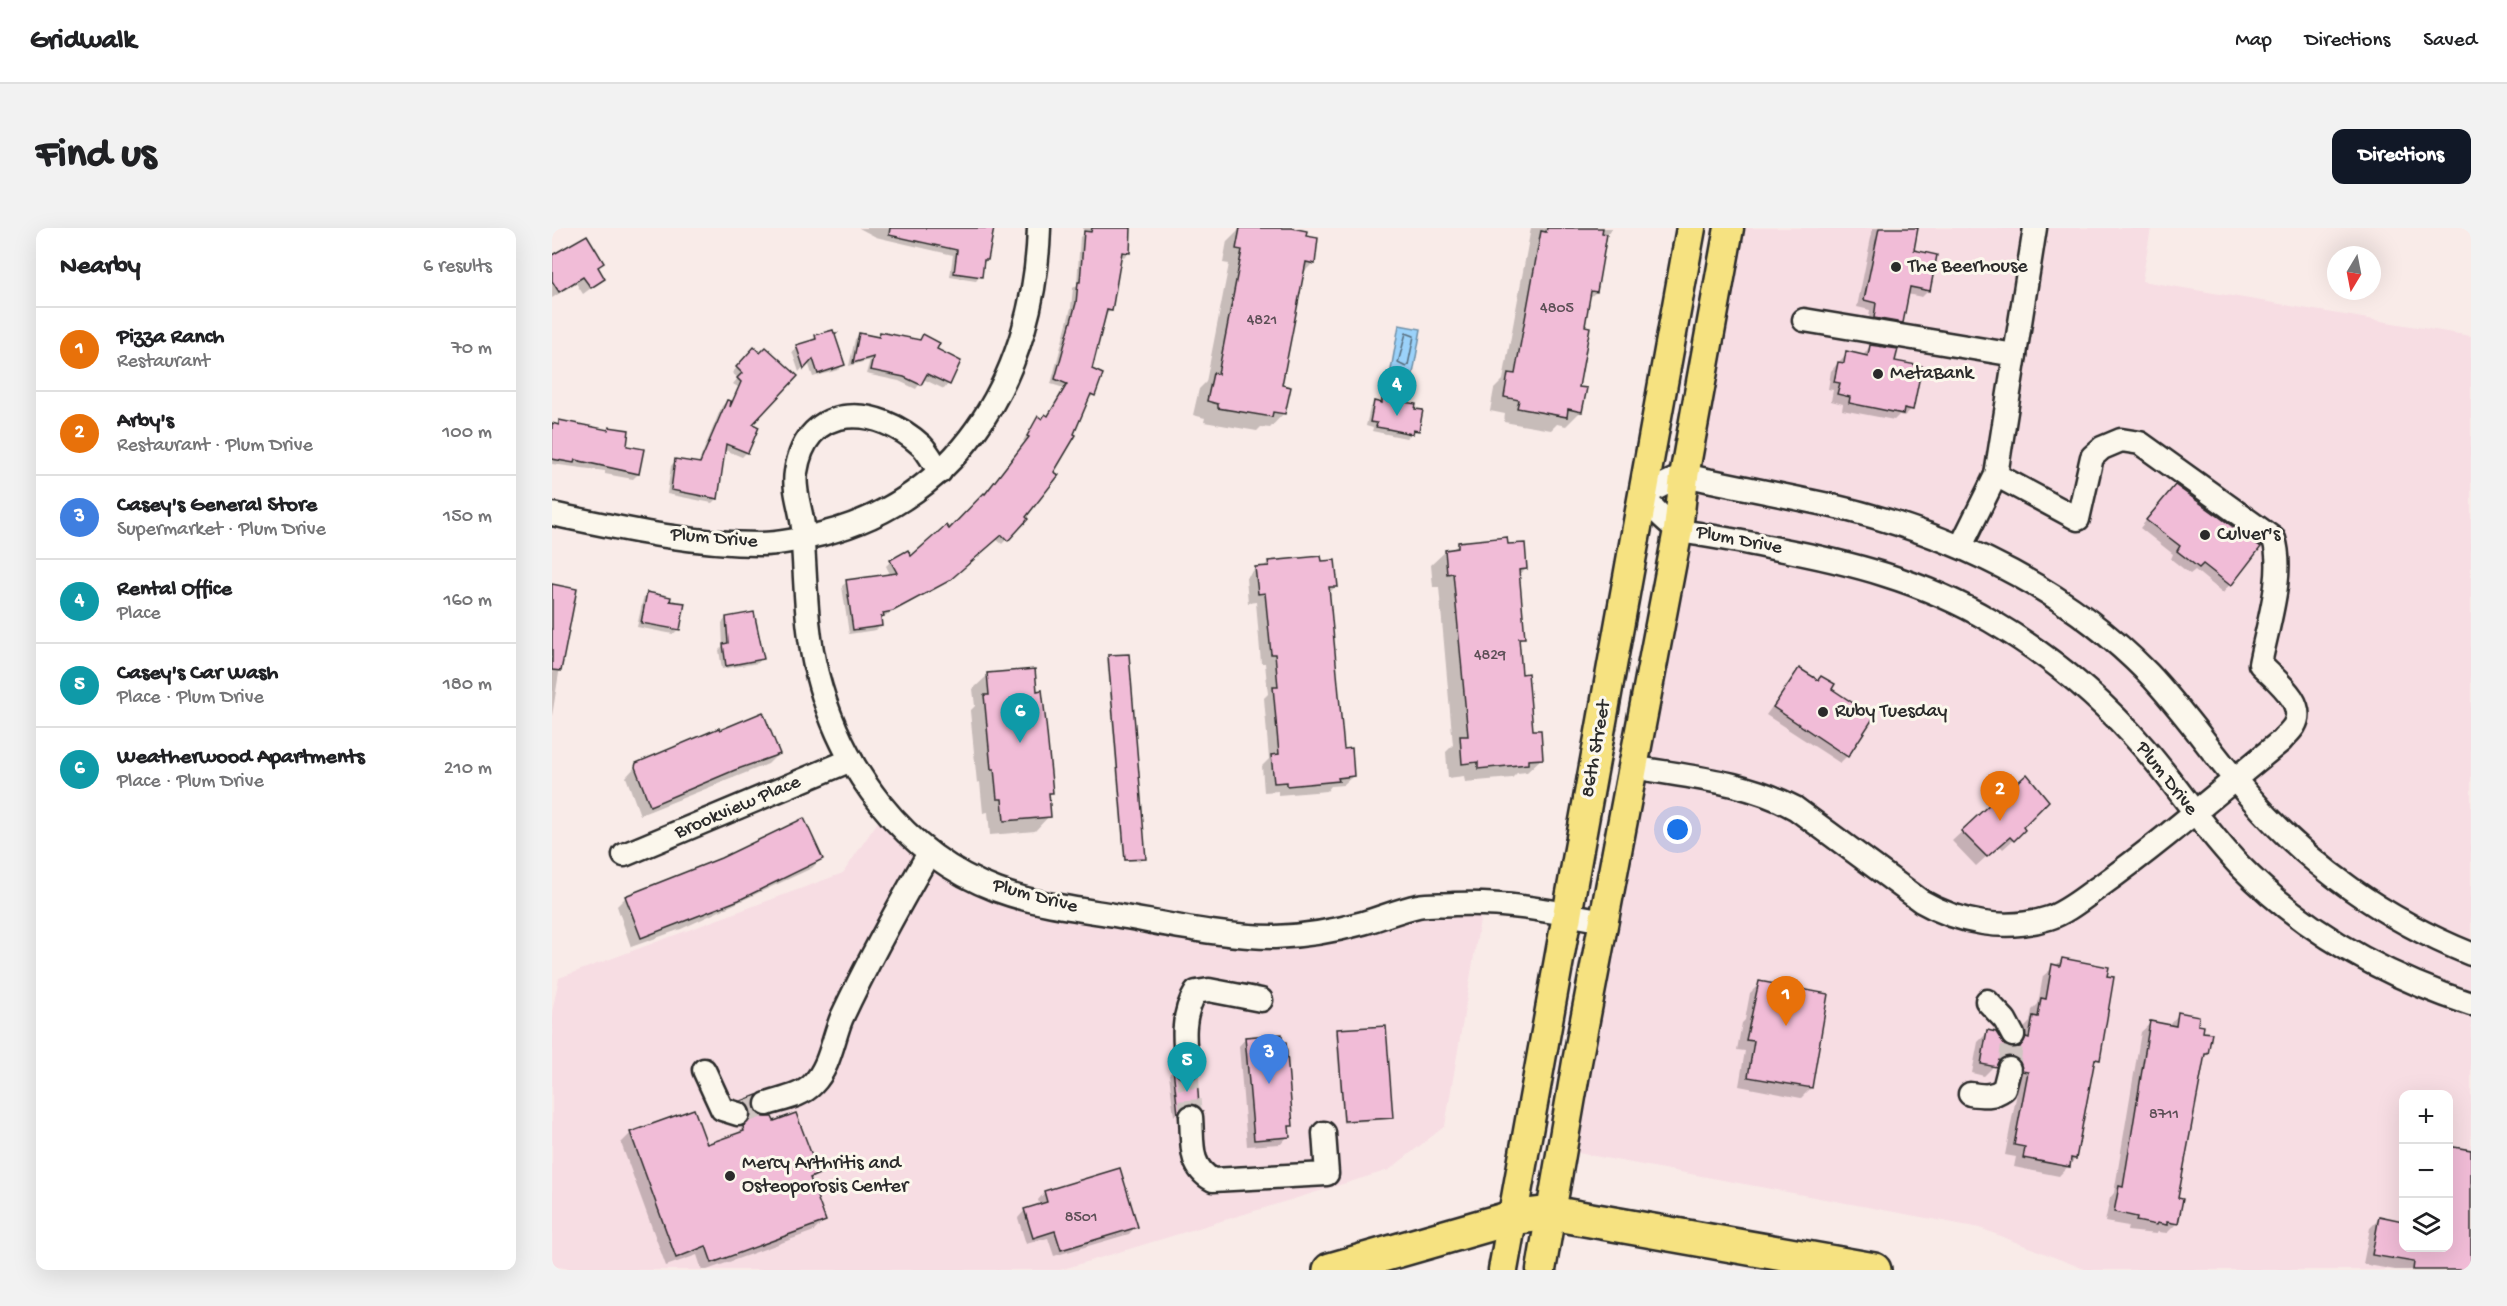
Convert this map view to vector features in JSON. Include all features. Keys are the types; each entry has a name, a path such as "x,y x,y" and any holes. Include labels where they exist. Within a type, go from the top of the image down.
{"highway":[{"path":"1330,1270 1511,1218 1551,1213 1874,1270"}],"main road":[{"name":"86th Street","path":"1503,1270 1691,228"},
{"name":"86th Street","path":"1541,1270 1677,530 1684,476 1729,228"}],"street":[{"path":"940,472 923,447 901,430 882,421 857,415 830,419 810,435 801,452 795,474 804,538 844,528 894,506 940,472 977,430 997,399 1025,331 1033,295 1039,228"},
{"path":"1961,546 1996,476 2036,228"},
{"path":"1804,321 2015,355"},
{"path":"1633,767 1723,782 1776,797 1795,808 1921,901 1940,912 1980,923 2030,923 2051,918 2069,908 2125,868 2281,741 2295,725 2297,714 2295,701 2260,664 2278,568 2278,550 2274,538 2140,443 2121,440 2102,448 2092,457 2078,519 1996,476"},
{"path":"1642,496 1684,476 1848,508 1904,524 1961,546 2023,578 2058,599 2146,671 2187,716 2235,778 2279,829 2316,862 2400,922 2471,954"},
{"name":"Plum Drive","path":"1642,496 1677,530 1835,560 1887,574 1940,595 1989,619 2068,673 2108,709 2146,750 2193,812 2241,867 2282,903 2323,934 2374,965 2424,989 2471,1004"},
{"name":"Plum Drive","path":"552,514 633,531 699,541 761,544 804,538 811,640 817,674 839,738 851,760 873,795 903,831 946,865 996,889 1022,897 1106,914 1236,934 1274,937 1310,934 1361,924 1419,906 1483,903 1518,905 1604,921"},
{"name":"Brookview Place","path":"624,855 851,760"},
{"path":"767,1104 807,1090 816,1082 841,1019 888,924 929,853"},
{"path":"1186,1067 1184,1038 1189,1003 1196,992 1261,1000"},
{"path":"1987,1001 2005,1020 2013,1035"},
{"path":"1970,1094 1986,1096 2004,1089 2009,1069"},
{"path":"704,1070 723,1109 738,1114"},
{"path":"1191,1117 1195,1163 1199,1170 1213,1180 1327,1174 1324,1133"}],"shaded area":[{"path":"1729,228 2151,228 2142,281 2471,336 2471,1270 2087,1270 1980,1228 1562,1150"},
{"path":"886,810 995,889 1236,934 1483,903 1445,1126 1389,1170 1060,1270 576,1270 552,1266 552,1012 559,978 843,873"}],"water":[{"path":"1399,325 1421,329 1413,374 1391,370"}],"building":[{"path":"890,228 994,228 988,260 984,260 982,277 954,273 957,250 889,235"},
{"path":"1092,228 1131,228 1130,253 1122,252 1112,311 1107,310 1092,369 1103,374 1095,396 1091,394 1074,434 1076,435 1054,472 1059,475 1026,517 1028,519 1008,541 1002,535 949,581 893,611 883,613 882,626 853,630 846,580 897,573 890,560 908,550 911,556 946,525 949,529 985,494 1029,437 1027,436 1038,416 1042,419 1045,414 1048,416 1067,384 1055,379 1076,303 1084,231 1091,232"},
{"path":"1240,228 1292,228 1307,231 1306,236 1318,238 1315,264 1306,262 1282,385 1291,387 1285,414 1273,412 1272,417 1218,408 1218,404 1207,401 1213,373 1218,374 1242,250 1236,249"},
{"path":"1547,228 1603,228 1602,233 1607,234 1597,292 1591,291 1585,326 1590,327 1579,387 1587,388 1582,412 1568,409 1567,417 1517,408 1519,400 1504,397 1508,373 1515,374 1541,231 1546,232"},
{"name":"The Beerhouse","path":"1879,228 1918,228 1914,250 1937,255 1930,291 1910,287 1903,323 1874,318 1876,303 1864,300"},
{"path":"587,235 604,263 598,267 605,279 591,288 583,277 559,292 552,281 552,255"},
{"path":"833,330 837,333 835,335 845,365 818,374 813,359 804,369 796,345 816,339 815,335"},
{"path":"880,332 920,340 923,334 940,343 937,349 961,361 950,385 927,374 921,385 904,377 870,370 873,357 853,363 859,333 879,337"},
{"name":"MetaBank","path":"1870,345 1898,349 1895,361 1922,366 1913,410 1904,408 1903,414 1849,403 1850,397 1837,394 1840,383 1834,382 1838,362 1844,363 1846,351 1868,356"},
{"path":"754,347 760,353 766,347 798,376 753,424 759,427 748,453 726,444 718,499 671,490 675,459 700,463 727,400 731,401 730,407 741,382 737,378 742,373 736,367"},
{"path":"1382,398 1416,404 1415,409 1423,410 1419,431 1413,430 1412,434 1376,427 1377,423 1370,422 1374,401 1382,403"},
{"path":"559,420 608,430 609,427 629,430 627,446 644,449 639,474 575,460 574,463 552,459 552,423 559,425"},
{"name":"Culver's","path":"2175,485 2261,547 2231,586 2203,564 2199,568 2177,551 2180,546 2146,520"},
{"path":"1507,537 1508,544 1525,543 1527,569 1519,570 1525,638 1519,638 1522,674 1528,673 1533,730 1541,730 1543,759 1528,760 1528,764 1478,769 1478,762 1462,764 1460,736 1468,736 1453,573 1447,574 1445,550 1458,548 1458,542"},
{"path":"1321,556 1322,561 1335,560 1338,587 1329,587 1344,749 1352,748 1354,776 1338,778 1339,781 1287,786 1287,782 1274,783 1271,755 1279,754 1273,687 1278,687 1275,654 1271,654 1265,593 1258,594 1255,567 1269,566 1268,561"},
{"path":"552,584 577,589 561,671 552,670"},
{"path":"647,592 671,597 670,601 685,603 680,630 641,623"},
{"path":"754,612 764,659 726,666 723,644 728,643 726,617"},
{"path":"1129,654 1146,859 1125,860 1108,655"},
{"name":"Ruby Tuesday","path":"1799,668 1818,680 1821,676 1835,684 1832,689 1874,717 1848,757 1773,707"},
{"path":"1035,669 1037,691 1042,690 1046,723 1053,793 1049,793 1051,817 1004,821 1002,799 997,799 994,769 991,769 984,695 989,695 987,673"},
{"path":"763,712 780,754 735,770 650,806 635,767 636,763"},
{"path":"2027,774 2049,801 2023,827 2025,830 2014,841 2010,837 1987,857 1961,831"},
{"path":"804,818 823,859 739,900 641,938 625,896 721,858"},
{"path":"2062,958 2109,967 2107,976 2114,977 2100,1060 2095,1059 2076,1159 2071,1158 2070,1167 2023,1158 2025,1147 2014,1145 2028,1072 2022,1071 2019,1060 2013,1056 2006,1056 1999,1060 1996,1067 1981,1064 1987,1030 1996,1032 2005,1046 2012,1048 2020,1047 2026,1037 2029,1038 2033,1016 2038,1017 2041,998 2046,999 2052,964 2060,966"},
{"path":"1759,981 1828,994 1812,1088 1748,1077 1754,1041 1746,1040"},
{"path":"2178,1012 2199,1016 2198,1025 2204,1026 2203,1032 2212,1033 2208,1054 2205,1054 2178,1198 2183,1199 2178,1224 2167,1222 2167,1225 2157,1223 2156,1225 2136,1221 2137,1217 2114,1212 2119,1186 2123,1187 2150,1021 2176,1026"},
{"path":"1386,1026 1393,1118 1344,1121 1337,1029"},
{"path":"1282,1034 1282,1042 1286,1042 1293,1126 1289,1126 1290,1137 1254,1140 1245,1037"},
{"path":"1173,1068 1182,1080 1189,1080 1197,1076 1199,1107 1191,1104 1184,1105 1178,1114"},
{"name":"Mercy Arthritis and Osteoporosis Center","path":"757,1095 754,1107 763,1117 772,1117 774,1121 796,1113 819,1174 810,1178 826,1221 712,1263 706,1246 676,1258 630,1132 694,1109 707,1144 744,1131 743,1126 751,1119 751,1112 747,1104 741,1101"},
{"path":"2453,1147 2471,1150 2471,1270 2413,1270 2414,1262 2372,1255 2379,1216 2399,1220 2399,1252 2453,1252"},
{"path":"1120,1168 1138,1227 1061,1250 1055,1231 1033,1238 1024,1209 1047,1202 1044,1191"}],"tunnel":[{"path":"2009,1069 2013,1035"},
{"path":"1187,1067 1191,1117"},
{"path":"738,1114 767,1104"}],"place":[{"name":"The Beerhouse","path":"1896,267"},
{"name":"MetaBank","path":"1878,374"},
{"name":"Rental Office","path":"1397,416"},
{"name":"Culver's","path":"2205,535"},
{"name":"Ruby Tuesday","path":"1823,712"},
{"name":"Weatherwood Apartments","path":"1020,743"},
{"name":"Arby's","path":"2000,821"},
{"name":"Pizza Ranch","path":"1786,1026"},
{"name":"Casey's General Store","path":"1269,1084"},
{"name":"Casey's Car Wash","path":"1187,1092"},
{"name":"Mercy Arthritis and Osteoporosis Center","path":"730,1176"}]}
